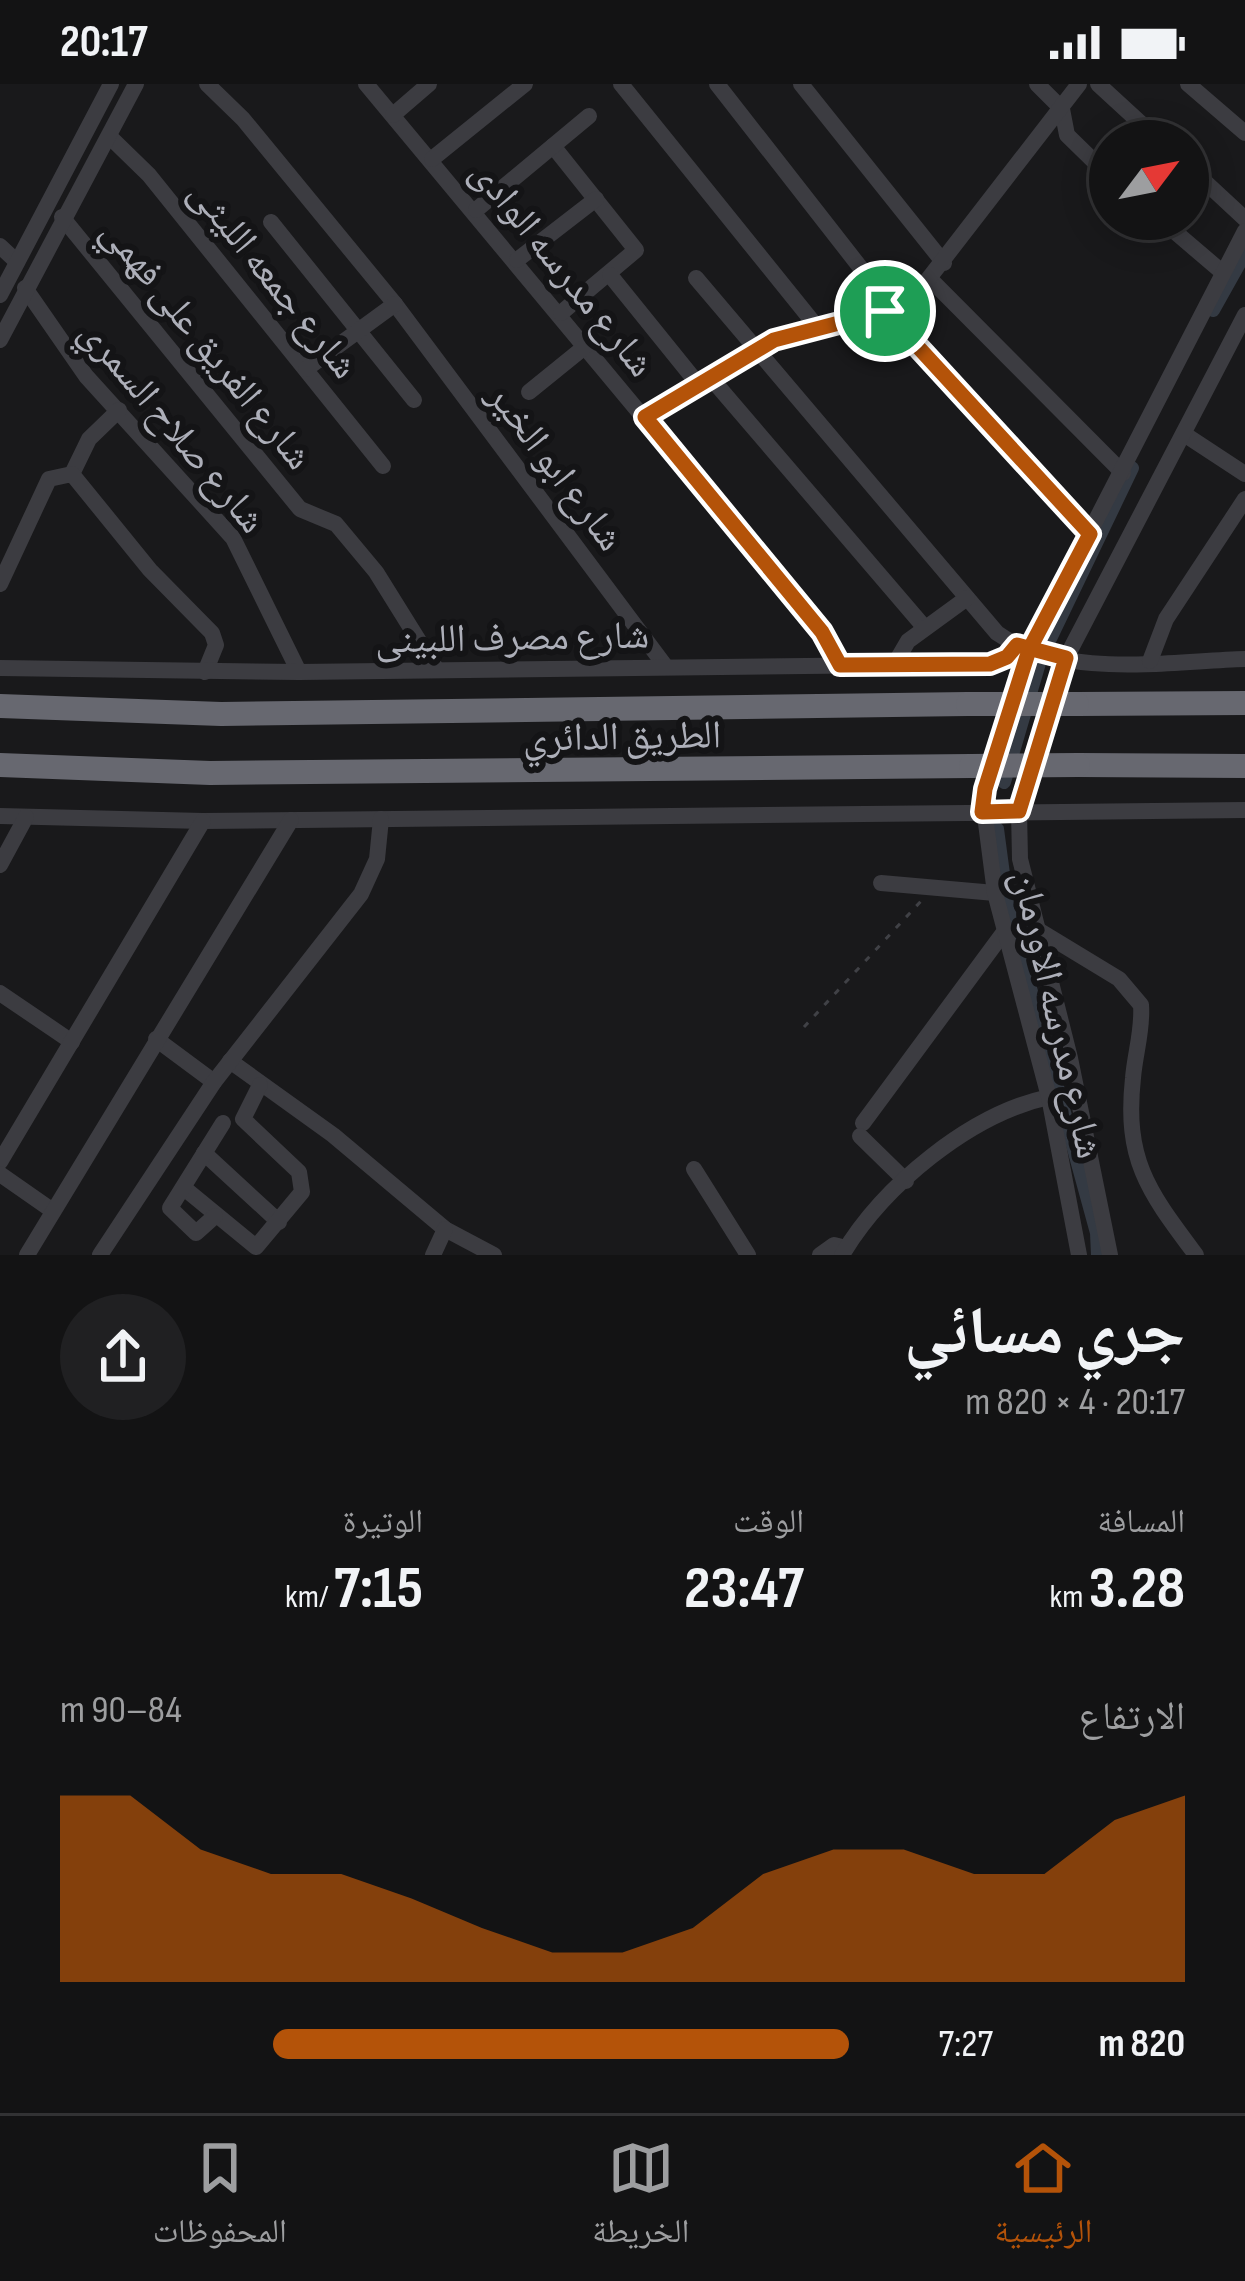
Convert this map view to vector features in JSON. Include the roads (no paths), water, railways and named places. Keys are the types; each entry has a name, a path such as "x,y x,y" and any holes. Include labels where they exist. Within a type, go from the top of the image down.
{"highway":[{"name":"الطريق الدائري","path":"0,706 221,714 1245,703"},
{"name":"الطريق الدائري","path":"0,765 210,773 1245,766"}],"street":[{"path":"0,295 111,84"},
{"path":"0,340 4,318 136,84"},
{"name":"شارع ابو الخير","path":"206,84 243,118 395,304 666,667"},
{"name":"شارع مدرسه الوادى","path":"366,84 476,210 822,632 840,665"},
{"path":"393,115 429,84"},
{"path":"432,159 525,84"},
{"path":"621,84 817,327"},
{"path":"718,84 888,309 1090,534"},
{"path":"801,84 944,263"},
{"path":"1037,84 1062,110 1066,135 1089,157"},
{"path":"645,417 757,350 817,327 888,309 931,280 1079,84"},
{"path":"1098,84 1137,120"},
{"path":"1188,84 1245,133"},
{"path":"476,210 589,116"},
{"name":"شارع جمعه الليثى","path":"110,137 149,175 383,466"},
{"path":"553,146 637,250 561,313"},
{"path":"1209,186 1245,219"},
{"path":"517,260 596,199"},
{"name":"شارع الفريق على فهمي","path":"62,217 300,509 336,524 376,572 437,670"},
{"path":"271,222 414,400"},
{"name":"شارع مدرسه الاورمان","path":"1079,1255 1048,1097 995,893 982,812 1023,648 1090,534 1245,231"},
{"path":"1185,240 1222,272"},
{"path":"0,246 17,262"},
{"path":"610,275 926,628"},
{"path":"696,278 987,624 1023,648 1066,658 1245,659"},
{"path":"931,280 1123,472"},
{"name":"شارع صلاح السمري","path":"25,288 71,358 242,550 261,603 299,672"},
{"path":"306,369 395,304"},
{"name":"شارع مدرسه الاورمان","path":"1110,1255 1070,1058 1035,928 1021,859 1019,811 1066,658 1245,315"},
{"path":"529,392 587,345"},
{"path":"72,474 89,440 119,410"},
{"path":"1184,434 1245,474"},
{"path":"0,584 49,479 72,474"},
{"path":"72,474 150,570 212,633 216,645 205,672"},
{"path":"1150,661 1166,619 1245,499"},
{"path":"894,665 908,641 967,598"},
{"name":"شارع مصرف اللبينى","path":"0,668 299,672 990,664 1023,648"},
{"path":"0,816 202,821 1245,810"},
{"path":"0,865 26,817"},
{"path":"100,1255 214,1082 361,894 377,859 381,819"},
{"path":"27,1255 291,820"},
{"path":"0,1162 202,821"},
{"path":"881,883 995,893"},
{"path":"1035,928 1119,979 1141,1005 1130,1115 1134,1155 1142,1183 1196,1255"},
{"path":"906,1181 861,1129 1004,932"},
{"path":"0,993 72,1042"},
{"path":"156,1039 214,1082"},
{"path":"230,1061 332,1135 445,1229 473,1249 494,1255"},
{"path":"184,1187 256,1247 302,1192 303,1179 243,1119 260,1085"},
{"path":"820,1255 834,1245 844,1252 906,1181 973,1125 1048,1097"},
{"path":"215,1216 196,1232 172,1212 223,1124"},
{"path":"203,1153 279,1222"},
{"path":"694,1169 748,1255"},
{"path":"0,1174 53,1211"},
{"path":"433,1255 445,1229"}],"waterway":[{"path":"1213,310 1245,253"},
{"path":"1046,647 1132,468"},
{"path":"1004,782 1039,663"},
{"path":"997,829 1007,904 1097,1233 1098,1255"}]}
